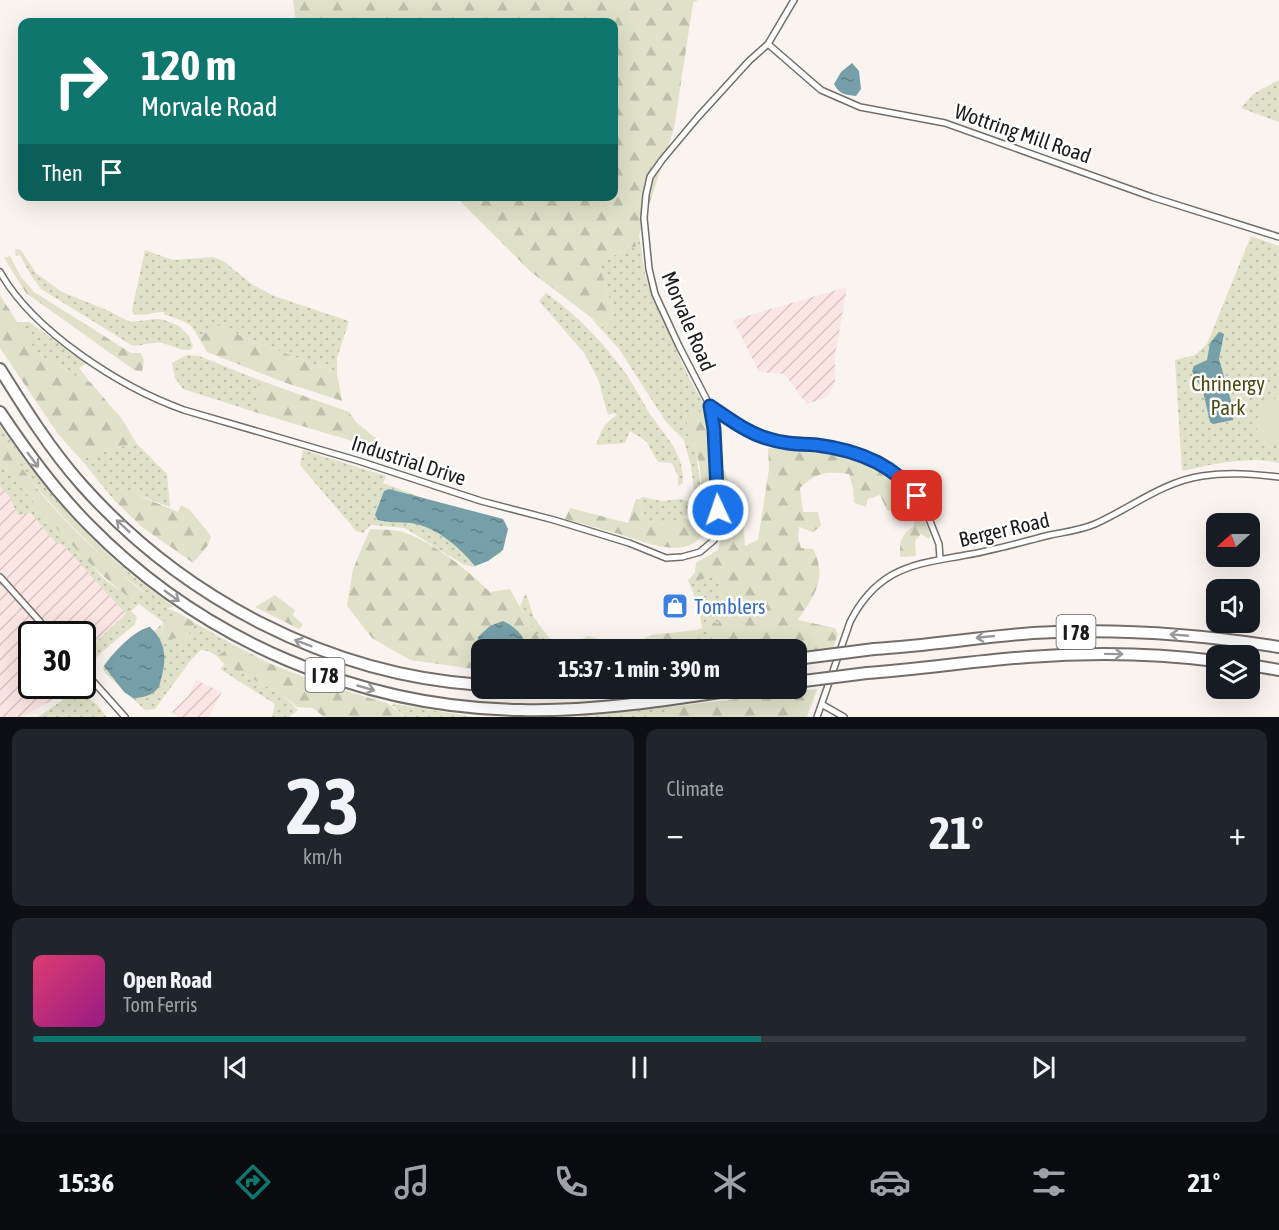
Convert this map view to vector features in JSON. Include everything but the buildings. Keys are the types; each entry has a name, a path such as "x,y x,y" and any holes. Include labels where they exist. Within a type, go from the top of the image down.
{"highway":[{"name":"I 78","path":"0,369 48,442 93,497 155,555 204,591 258,622 335,655 434,680 471,685"},
{"name":"I 78","path":"0,412 33,459 67,501 106,542 136,569 188,608 282,658 368,688 427,701 470,707 512,710 597,707 660,699"},
{"name":"I 78","path":"807,658 1014,635 1119,632 1182,634 1279,647"},
{"name":"I 78","path":"807,681 1008,658 1070,654 1143,655 1206,660"},
{"path":"1260,667 1279,670"}],"street":[{"name":"Morvale Road","path":"794,0 768,44 749,61 662,160 650,177 644,218 649,269 655,294 710,406 739,425 766,438 843,450 882,464 909,486 924,506 939,544 940,558"},
{"name":"Wottring Mill Road","path":"768,44 821,90 860,107 945,123 1152,197 1279,237"},
{"name":"Industrial Drive","path":"0,272 7,284 41,323 104,369 156,399 184,410 349,457 481,501 629,543 666,558 700,552 714,540 719,494 710,406"},
{"name":"Berger Road","path":"817,717 858,607 879,583 908,567 1093,525 1151,494 1184,480 1241,472 1279,477"},
{"path":"0,577 39,621"},
{"path":"96,685 125,717"},
{"path":"823,705 844,717"}],"shaded area":[{"path":"847,287 835,356 835,382 827,397 807,404 784,374 759,372 733,320"},
{"path":"0,468 128,607 128,618 96,660 96,621 18,621 18,699 54,699 23,717 0,717"},
{"path":"196,680 222,692 209,717 178,717 172,712 189,695"}],"green space":[{"path":"293,0 698,0 693,3 674,129 635,247 627,248 599,264 614,314 605,328 531,272 460,201 618,201 618,18 295,18"},
{"path":"1279,80 1279,122 1241,108 1253,94"},
{"path":"639,234 645,274 654,299 687,374 707,410 709,422 686,428 695,444 702,498 694,489 684,440 666,422 619,349 591,318 605,328 614,314 599,264 627,248 635,247"},
{"name":"Chrinergy Park","path":"1251,236 1279,246 1279,463 1254,460 1182,471 1175,360 1195,355 1207,344"},
{"path":"15,249 21,250 36,273 62,292 130,322 156,319 179,326 189,336 193,346 190,350 159,343 133,346 41,289 20,255 16,256"},
{"path":"145,250 173,260 213,257 223,261 253,285 274,296 349,321 337,358 337,373 243,337 218,324 204,334 200,340 190,325 163,314 165,312 133,314"},
{"path":"10,256 21,277 34,292 131,353 141,353 144,361 142,372 134,370 26,293 4,258"},
{"path":"546,293 589,330 626,374 677,454 681,463 683,483 678,486 678,476 672,463 658,462 646,441 630,431 625,443 596,445 604,428 617,415 614,413 608,415 598,379 584,353 539,301"},
{"path":"0,295 37,353 77,377 90,382 122,419 136,443 88,455 83,462 58,434 0,348"},
{"path":"17,322 29,322 87,363 79,368 90,382 77,377 37,353"},
{"path":"218,324 243,337 337,373 342,401 283,382 207,352 200,340 204,334"},
{"path":"187,355 199,356 259,380 255,412 183,389 175,378 172,363"},
{"path":"259,380 349,412 356,422 379,441 375,445 365,441 359,443 255,412"},
{"path":"1279,397 1279,446 1256,438 1260,413 1266,404"},
{"path":"696,408 709,422 712,515 706,531 697,541 674,548 660,546 565,519 570,508 628,523 636,499 640,499 644,522 671,524 684,517 690,521 696,520 701,497 700,473 695,450 686,428 689,412"},
{"path":"0,426 71,517 126,571 174,607 166,608 179,613 163,622 139,604 131,611 137,618 134,625 96,657 96,642 126,614 63,545 55,542 31,513 18,515 9,496 0,486 0,463 104,579 131,599 144,592 109,563 62,516 32,482 0,436"},
{"path":"0,436 32,482 57,512 99,554 144,593 131,599 95,568 62,534 0,463"},
{"path":"136,443 167,474 170,507 133,493 125,493 114,500 83,462 88,455"},
{"path":"768,448 824,451 866,464 903,491 931,534 929,539 921,534 915,541 916,556 900,557 902,540 905,533 913,527 915,517 909,508 897,512 887,510 880,495 868,499 866,507 854,503 849,474 822,474 800,488 803,512 818,512 821,526 813,532 799,527 798,538 801,548 813,549 817,559 819,578 814,595 798,620 835,628 838,634 833,648 807,652 807,639 713,639 702,628 707,618 718,624 725,605 717,574 694,582 696,563 718,550 724,526 720,467 725,471 743,526 745,546 758,540 769,469"},
{"path":"303,450 386,476 383,483 437,503 504,520 507,525 501,553 475,567 464,565 405,528 371,525 363,533 356,531 300,465"},
{"path":"125,493 133,493 178,512 181,505 190,510 211,536 208,545 193,563 142,527 114,500"},
{"path":"643,497 662,501 682,499 688,501 690,513 671,524 644,522 640,499"},
{"path":"370,529 399,531 438,550 490,592 510,589 540,639 524,639 503,621 488,639 471,639 471,669 410,660 372,638 347,606 353,569"},
{"path":"695,573 695,581 717,573 725,605 718,624 719,639 693,639 697,630 702,628 698,605 688,580"},
{"path":"526,593 534,618 550,639 540,639 520,606"},
{"path":"275,595 295,610 293,615 303,625 299,629 255,607"},
{"path":"179,613 195,623 185,640 174,638 167,640 162,634 163,622"},
{"path":"195,623 234,645 217,656 201,650 155,709 145,710 105,673 103,667 107,662 124,643 144,629 150,627 154,631 162,624 162,634 185,640"},
{"path":"697,630 695,639 644,639 651,635"},
{"path":"588,636 598,639 582,639"},
{"path":"234,645 269,663 319,683 387,703 405,717 324,717 313,708 297,707 283,695 224,664 217,656"},
{"path":"224,664 283,695 298,710 289,717 272,717 275,704 220,669"},
{"path":"817,689 807,717 654,717 677,706 735,699 807,699 807,690"},
{"path":"64,699 89,699 107,717 38,717"},
{"path":"392,705 474,717 405,717"},
{"path":"677,706 654,717 579,717"}],"water":[{"path":"852,63 859,71 861,89 856,96 843,93 834,84 841,72"},
{"path":"1219,332 1224,334 1219,359 1231,401 1233,420 1213,424 1210,422 1203,391 1192,371 1194,366 1207,360 1210,343"},
{"path":"389,489 503,519 508,529 503,550 488,561 475,566 455,545 430,529 411,523 378,520 375,515 384,491"},
{"path":"503,621 512,626 524,639 478,639 490,626"},
{"path":"150,627 159,638 164,651 163,671 156,691 146,696 133,698 124,692 104,666 131,637"}],"place":[{"name":"Tomblers","path":"675,606"}],"route":[{"path":"718,510 719,494 710,406 739,425 766,438 834,448 870,458 898,476 917,496"}]}
